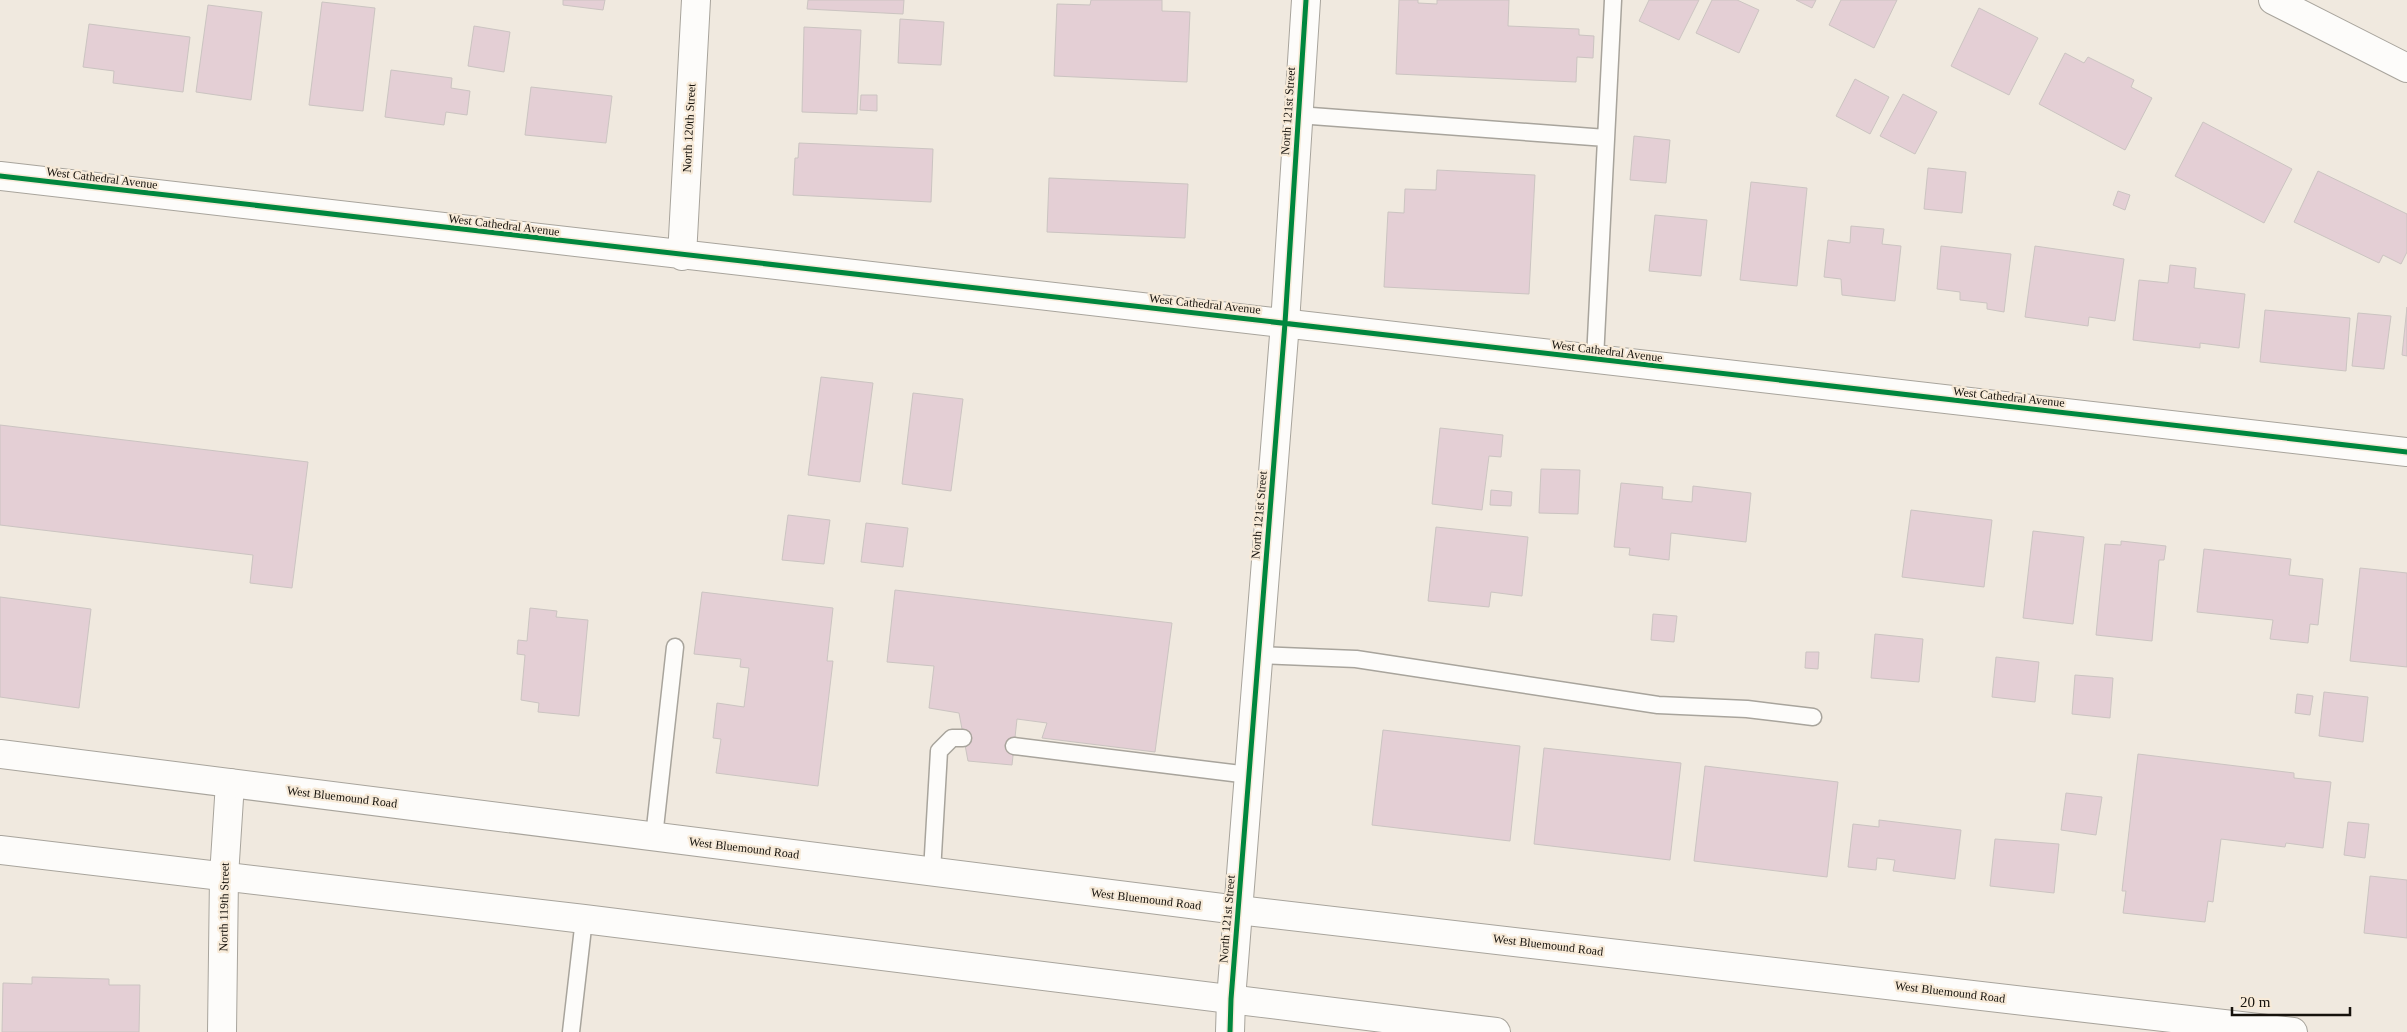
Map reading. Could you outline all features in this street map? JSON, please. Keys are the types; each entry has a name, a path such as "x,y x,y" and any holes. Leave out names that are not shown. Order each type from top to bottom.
{"street":[{"name":"North 120th Street","path":"682,256 696,0"},
{"name":"North 121st Street","path":"1230,1032 1231,999 1284,323 1306,0"},
{"path":"2273,0 2407,68"},
{"name":"West Cathedral Avenue","path":"0,176 682,256 2407,452"},
{"name":"West Bluemound Road","path":"0,754 1238,910 2292,1032"},
{"name":"North 119th Street","path":"222,1032 224,876 230,783"},
{"path":"0,850 584,919 1496,1032"}],"lane":[{"path":"1595,359 1613,0"},
{"path":"1298,115 1606,138"},
{"path":"654,837 675,648"},
{"path":"1258,655 1356,659 1658,705 1747,709 1813,717"},
{"path":"932,872 939,751 952,738 964,738"},
{"path":"1014,746 1249,775"},
{"path":"571,1032 584,919"}],"building":[{"path":"563,0 605,0 603,10 563,5"},
{"path":"808,0 904,0 903,14 807,9"},
{"path":"1091,0 1162,0 1162,11 1190,12 1187,82 1054,76 1057,4 1090,5"},
{"path":"1399,0 1418,0 1418,3 1437,4 1437,0 1509,0 1508,26 1579,29 1579,35 1594,36 1593,58 1577,57 1576,82 1396,74"},
{"path":"1649,0 1699,0 1679,40 1639,21"},
{"path":"1712,0 1737,0 1759,10 1739,53 1696,33"},
{"path":"1796,0 1816,0 1812,8"},
{"path":"1841,0 1897,0 1874,48 1829,25"},
{"path":"322,2 375,8 363,111 309,105"},
{"path":"208,5 262,12 251,100 196,92"},
{"path":"1979,8 2038,38 2009,95 1951,66"},
{"path":"900,19 944,22 941,65 898,63"},
{"path":"89,24 190,37 183,92 113,83 114,71 83,67"},
{"path":"474,26 510,32 504,72 468,66"},
{"path":"804,27 861,30 857,114 802,112"},
{"path":"2065,53 2084,63 2088,57 2134,80 2131,87 2152,98 2125,150 2039,104"},
{"path":"391,70 452,78 451,88 470,91 467,115 446,112 444,125 385,117"},
{"path":"1855,79 1889,97 1870,134 1836,116"},
{"path":"531,87 612,96 606,143 525,135"},
{"path":"1903,94 1937,112 1915,154 1880,136"},
{"path":"861,95 877,95 877,111 860,110"},
{"path":"2203,122 2292,169 2264,223 2175,176"},
{"path":"1634,136 1670,140 1666,183 1630,180"},
{"path":"799,143 933,149 931,202 793,195 795,158 798,158"},
{"path":"1928,168 1966,172 1962,213 1924,209"},
{"path":"1437,170 1535,175 1529,294 1384,287 1388,212 1404,213 1405,189 1436,190"},
{"path":"2318,171 2407,214 2407,252 2401,264 2383,255 2379,263 2294,222"},
{"path":"1049,178 1188,184 1185,238 1047,232"},
{"path":"1751,182 1807,188 1797,286 1740,280"},
{"path":"2118,191 2130,195 2125,210 2113,205"},
{"path":"1655,215 1707,220 1701,276 1649,271"},
{"path":"1851,226 1884,229 1882,244 1901,246 1895,301 1842,295 1841,279 1824,277 1828,240 1850,243"},
{"path":"1941,246 2011,254 2004,312 1987,309 1987,303 1960,300 1960,292 1937,289"},
{"path":"2035,246 2124,259 2115,321 2089,317 2088,326 2025,317"},
{"path":"2170,265 2196,268 2194,288 2245,294 2239,348 2200,343 2200,348 2133,340 2139,280 2168,283"},
{"path":"2407,307 2407,356 2402,355"},
{"path":"2265,310 2350,318 2346,371 2260,362"},
{"path":"2358,313 2391,316 2384,369 2352,366"},
{"path":"821,377 873,383 860,482 808,475"},
{"path":"913,393 963,399 951,491 902,484"},
{"path":"0,425 308,462 292,588 250,583 253,555 0,525"},
{"path":"1440,428 1503,435 1501,457 1489,456 1482,510 1432,504"},
{"path":"1541,469 1580,470 1578,514 1539,513"},
{"path":"1621,483 1663,487 1662,499 1692,502 1693,486 1751,493 1746,542 1671,533 1669,560 1629,555 1630,548 1614,547"},
{"path":"1491,490 1512,492 1511,506 1490,505"},
{"path":"1911,510 1992,520 1984,587 1902,577"},
{"path":"788,515 830,520 824,564 782,560"},
{"path":"866,523 908,528 903,567 861,562"},
{"path":"1436,527 1528,537 1522,596 1491,592 1489,607 1428,601"},
{"path":"2033,531 2084,537 2073,624 2023,618"},
{"path":"2121,541 2166,546 2164,560 2159,560 2152,641 2096,635 2105,544 2121,545"},
{"path":"2204,549 2291,559 2289,575 2323,579 2318,625 2310,624 2308,643 2270,639 2273,620 2197,612"},
{"path":"2360,568 2407,573 2407,667 2350,661"},
{"path":"895,590 1172,623 1155,752 1042,738 1047,723 1017,719 1012,765 968,761 959,713 929,708 934,666 887,662"},
{"path":"702,592 833,608 827,661 833,661 818,786 716,773 721,739 713,738 717,703 744,707 749,668 740,667 741,659 694,654"},
{"path":"0,597 91,609 79,708 0,697"},
{"path":"530,608 557,611 556,617 588,620 579,716 538,712 539,703 521,700 525,655 517,654 518,640 527,641"},
{"path":"1653,614 1677,616 1674,642 1651,640"},
{"path":"1875,634 1923,639 1919,682 1871,678"},
{"path":"1806,652 1819,652 1818,669 1805,668"},
{"path":"1996,657 2039,662 2035,702 1992,697"},
{"path":"2075,675 2113,678 2110,718 2072,714"},
{"path":"2324,692 2368,697 2363,742 2319,736"},
{"path":"2297,694 2313,696 2310,715 2295,713"},
{"path":"1383,730 1520,746 1510,841 1372,825"},
{"path":"1544,748 1681,763 1670,860 1534,844"},
{"path":"2138,754 2294,773 2294,778 2331,782 2323,848 2286,843 2285,847 2221,839 2213,902 2208,901 2205,922 2123,913 2126,891 2122,891"},
{"path":"1705,766 1838,782 1827,877 1694,861"},
{"path":"2066,793 2102,797 2096,835 2061,830"},
{"path":"1879,820 1961,830 1955,879 1893,871 1895,860 1877,858 1876,870 1848,867 1853,824 1879,827"},
{"path":"2348,822 2369,824 2365,858 2344,855"},
{"path":"1995,839 2059,844 2054,893 1990,886"},
{"path":"2370,876 2407,880 2407,938 2364,933"},
{"path":"32,977 109,979 109,985 140,985 139,1032 2,1032 3,983 32,984"}],"cycle path":[{"path":"1230,1032 1231,999 1285,323 1306,0"},
{"path":"0,176 2407,452"}]}
